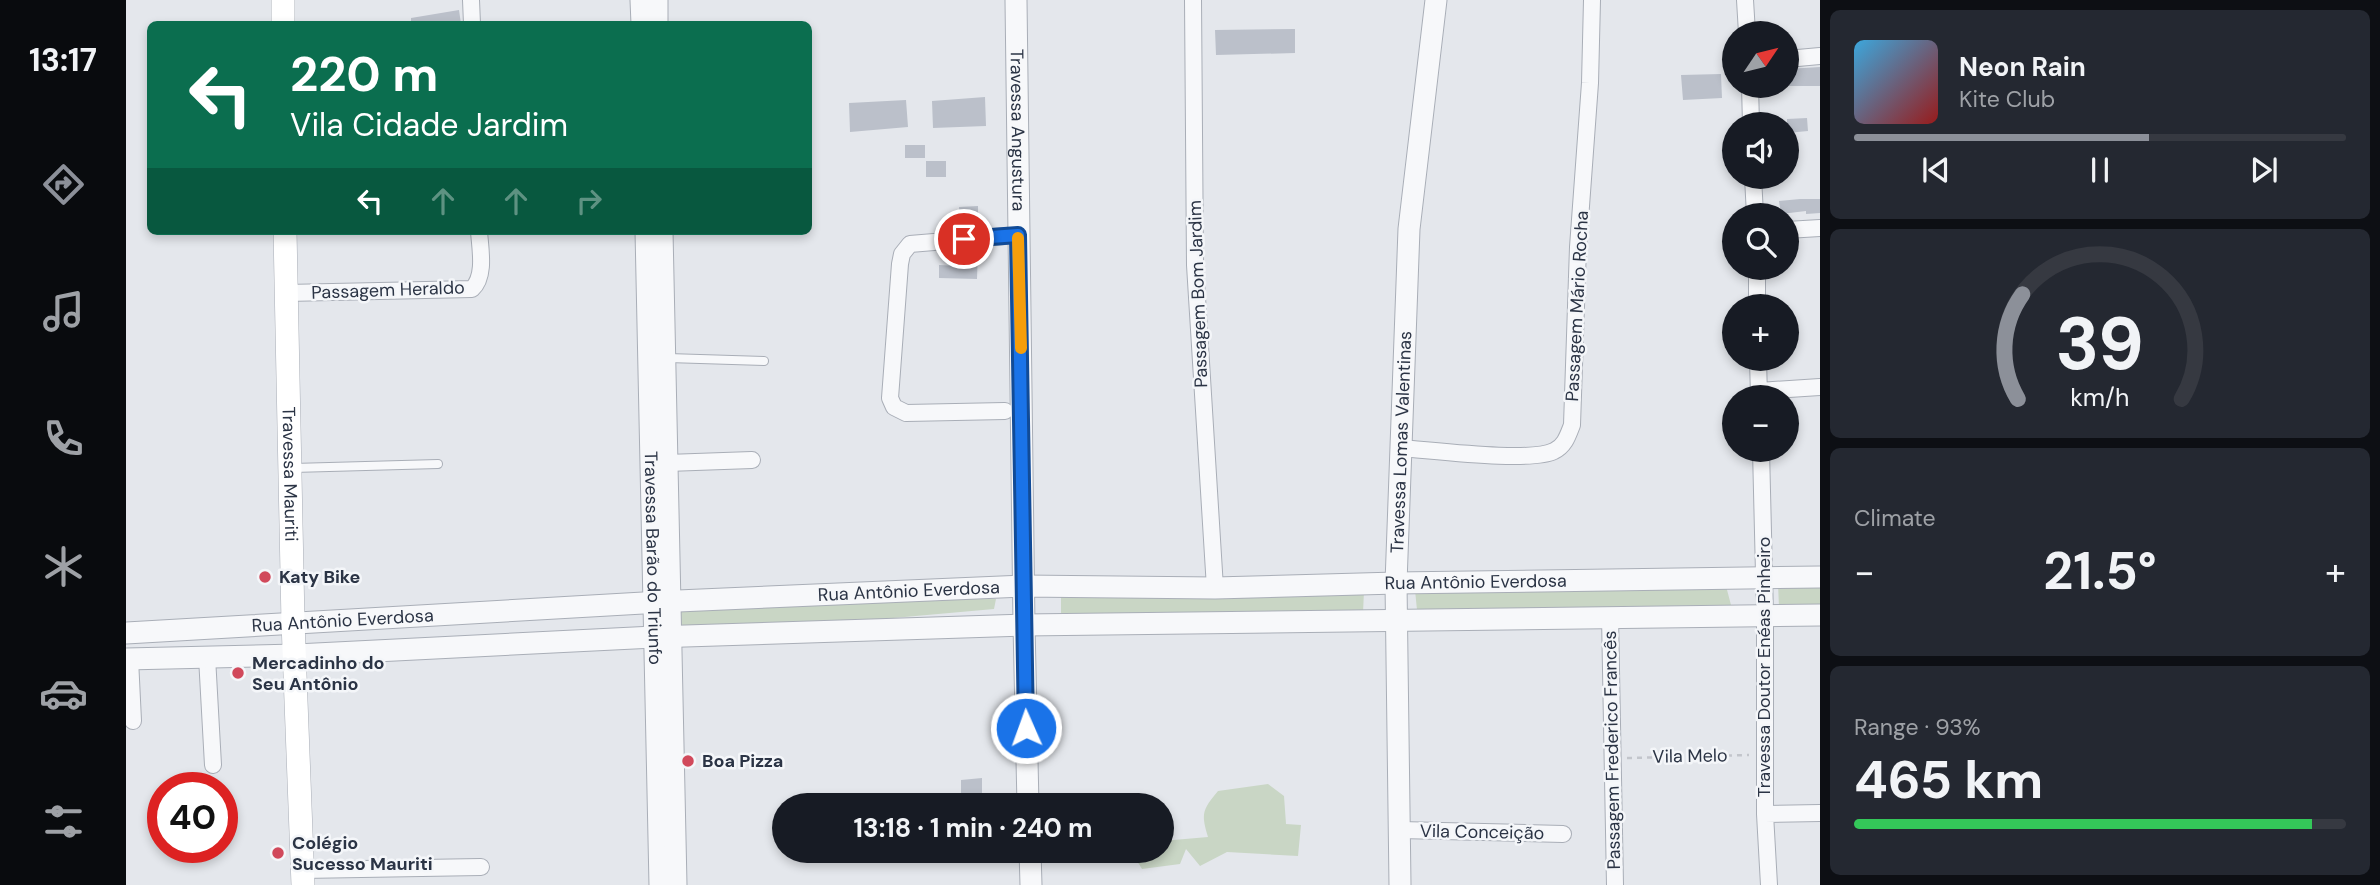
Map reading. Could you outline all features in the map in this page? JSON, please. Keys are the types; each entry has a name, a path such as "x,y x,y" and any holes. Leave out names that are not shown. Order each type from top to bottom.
{"main road":[{"path":"283,0 284,21"},
{"name":"Travessa Mauriti","path":"285,235 293,622 303,877"}],"street":[{"path":"471,0 472,21"},
{"path":"641,0 642,21"},
{"path":"657,0 657,21"},
{"name":"Travessa Angustura","path":"1016,0 1018,235 1014,410 1023,586 1028,793"},
{"name":"Passagem Bom Jardim","path":"1192,0 1195,265 1215,588"},
{"name":"Travessa Lomas Valentinas","path":"1400,885 1396,583 1400,448 1409,229 1436,0"},
{"name":"Passagem Mário Rocha","path":"1400,448 1522,456 1554,451 1565,442 1572,425 1578,247 1590,83 1592,0"},
{"path":"1745,0 1746,21"},
{"path":"1799,58 1820,56"},
{"path":"1799,229 1820,228"},
{"name":"Passagem Heraldo","path":"286,293 472,289 480,272 479,235"},
{"name":"Travessa Barão do Triunfo","path":"647,235 655,274 664,358 667,463 662,602"},
{"name":"Travessa Barão do Triunfo","path":"661,235 655,274 668,879"},
{"path":"1014,410 906,413 894,407 890,398 902,254 910,244 1018,235"},
{"path":"1799,389 1820,387"},
{"path":"667,463 752,460"},
{"name":"Travessa Doutor Enéas Pinheiro","path":"1761,462 1765,615 1765,814 1769,885"},
{"name":"Rua Antônio Everdosa","path":"126,633 662,602 1023,586 1215,588 1820,577"},
{"name":"Rua Antônio Everdosa","path":"128,659 245,657 662,637 1024,625 1820,615"},
{"name":"Passagem Frederico Francês","path":"1610,616 1615,885"},
{"path":"244,626 252,632 255,641 252,650 245,657"},
{"path":"207,657 213,748 210,754 213,765"},
{"path":"128,659 133,720"},
{"path":"1765,814 1820,813"},
{"name":"Vila Conceição","path":"1400,830 1563,834"},
{"path":"1030,863 1031,885"},
{"path":"303,877 481,867"}],"lane":[{"path":"664,358 764,361"},
{"path":"290,468 438,464"}],"path":[{"name":"Vila Melo","path":"1613,758 1766,755"}],"green space":[{"path":"1820,583 1820,607 1779,607 1778,584"},
{"path":"1726,586 1731,605 1417,610 1415,590"},
{"path":"1364,591 1363,613 1061,613 1061,596"},
{"path":"996,599 994,609 682,637 678,601"},
{"path":"1268,784 1284,796 1286,824 1301,825 1298,856 1227,852 1200,866 1186,849 1180,864 1142,869 1138,863 1174,863 1174,840 1208,837 1204,812 1218,791"}],"building":[{"path":"459,10 461,21 411,21 411,18"},
{"path":"1295,29 1295,53 1216,55 1215,30"},
{"path":"1820,67 1820,86 1799,86 1799,68"},
{"path":"1721,74 1722,98 1683,100 1681,75"},
{"path":"985,97 986,126 933,128 932,101"},
{"path":"906,100 908,127 850,132 849,103"},
{"path":"1799,118 1807,118 1808,131 1799,132"},
{"path":"905,145 925,145 925,158 905,158"},
{"path":"926,161 946,161 946,177 926,177"},
{"path":"1820,199 1820,213 1806,214 1806,211 1799,212 1799,203 1779,201"},
{"path":"978,206 978,217 960,218 959,207"},
{"path":"978,249 977,279 939,278 939,265 958,266 957,251"},
{"path":"982,778 982,793 961,793 961,780"}],"slow traffic":[{"path":"1018,238 1021,348"}],"place":[{"name":"Katy Bike","path":"265,577"},
{"name":"Mercadinho do Seu Antônio","path":"238,673"},
{"name":"Boa Pizza","path":"688,761"},
{"name":"Colégio Sucesso Mauriti","path":"278,853"}],"route":[{"path":"964,239 1018,235 1026,728"}]}
